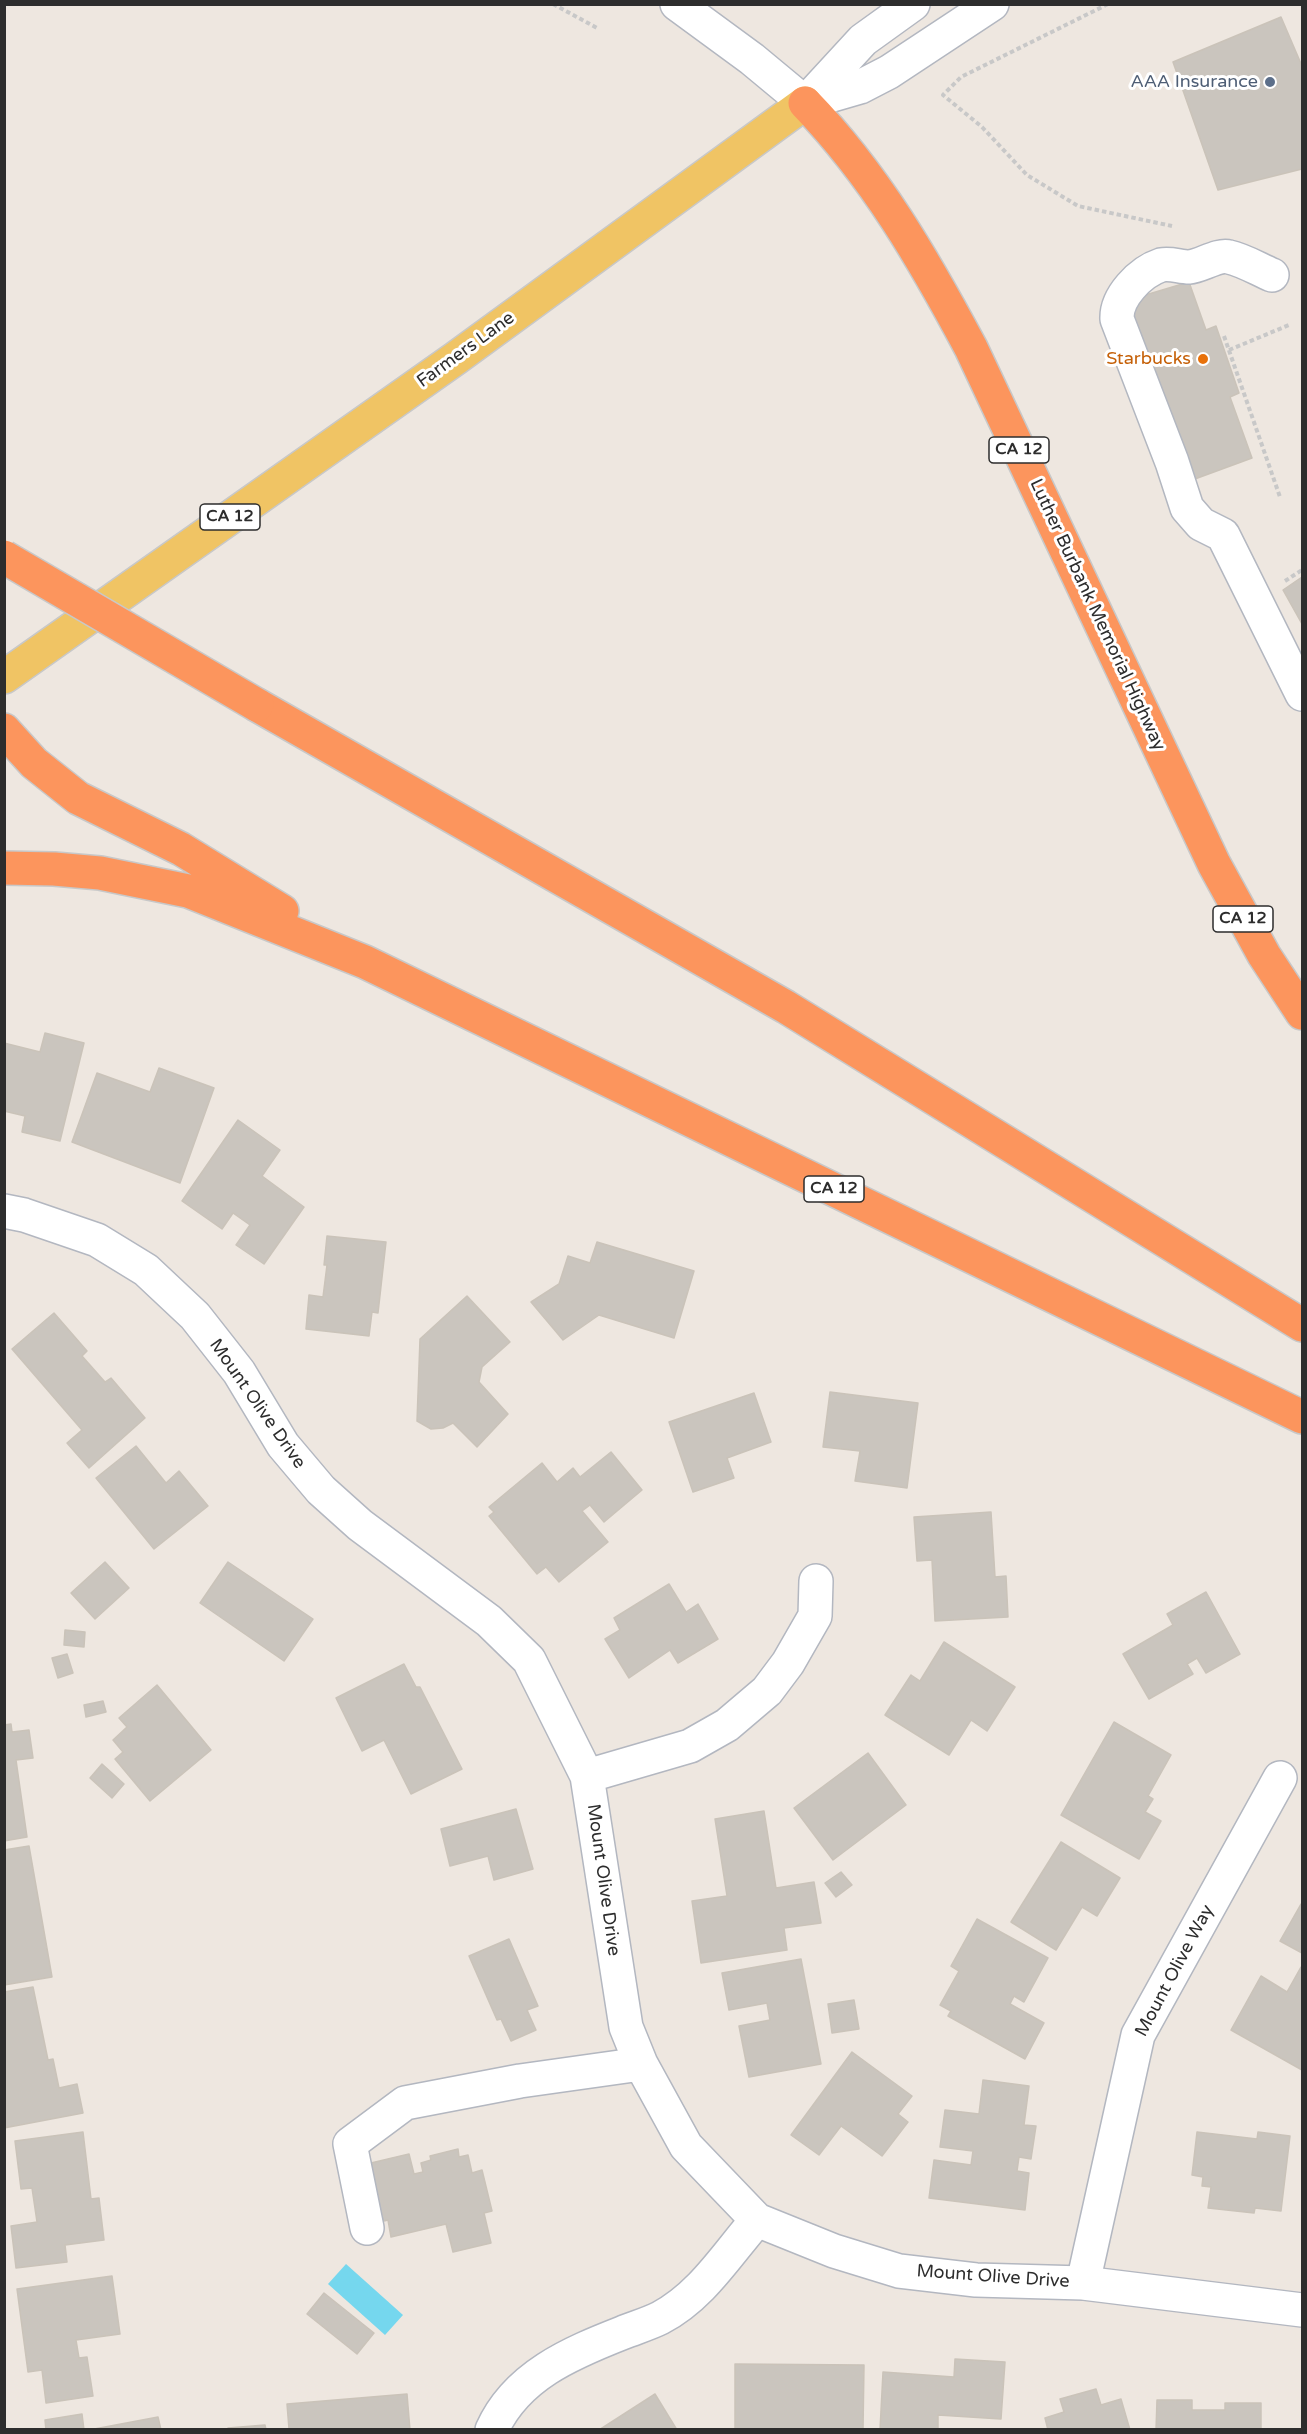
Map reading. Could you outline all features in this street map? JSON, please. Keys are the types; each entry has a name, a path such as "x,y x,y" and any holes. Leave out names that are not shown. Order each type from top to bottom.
{"highway":[{"name":"Luther Burbank Memorial Highway","path":"805,103 848,149 872,181 945,299 979,366 1214,864 1264,955 1302,1013"},
{"path":"4,557 257,705 786,1007 1302,1325"},
{"path":"4,730 33,763 78,798 181,849 365,962"},
{"name":"CA 12","path":"4,868 100,873 188,891 365,962 1302,1417"}],"main road":[{"name":"Farmers Lane","path":"4,677 456,358 805,103"}],"street":[{"name":"Farmers Lane","path":"805,103 863,40 913,4"},
{"path":"681,6 752,59 805,103 860,87 889,72 992,4"},
{"path":"1272,275 1227,256 1188,267 1174,264 1161,266 1142,276 1120,301 1117,319 1187,508 1201,524 1223,535 1302,694"},
{"name":"Mount Olive Drive","path":"4,1211 24,1215 97,1240 146,1270 195,1316 239,1372 283,1445 321,1490 360,1525 489,1621 529,1660 555,1707 587,1776 626,2027 640,2064 686,2146 757,2220 834,2251 899,2271 976,2280 1083,2283 1302,2310"},
{"path":"587,1776 690,1746 727,1725 767,1691 789,1663 815,1616 816,1581"},
{"name":"Mount Olive Way","path":"1083,2283 1138,2035 1280,1778"},
{"path":"368,2228 350,2144 405,2103 520,2081 640,2064"},
{"path":"492,2430 498,2417 527,2382 566,2356 662,2318 707,2282 757,2220"}],"path":[{"path":"554,4 599,28"},
{"path":"1108,4 1016,47 961,77 943,95 982,127 1027,175 1078,206 1176,227"},
{"path":"1229,350 1289,325"},
{"path":"1224,336 1280,498"}],"water":[{"path":"346,2264 403,2315 385,2335 328,2284"}],"building":[{"path":"1281,17 1302,66 1302,169 1218,190 1173,62"},
{"path":"1189,282 1206,330 1216,326 1239,393 1230,397 1252,458 1184,483 1122,302"},
{"path":"1302,577 1302,624 1283,590"},
{"path":"45,1033 84,1043 60,1141 22,1132 25,1116 4,1111 4,1043 40,1052"},
{"path":"159,1068 214,1088 180,1183 72,1142 97,1073 150,1092"},
{"path":"238,1120 280,1150 262,1176 304,1207 264,1264 236,1245 250,1225 233,1213 222,1229 182,1201"},
{"path":"327,1236 386,1242 378,1313 372,1312 369,1336 306,1329 309,1295 323,1297 327,1265 324,1265"},
{"path":"597,1242 694,1271 674,1338 599,1315 563,1340 531,1302 559,1284 568,1256 590,1263"},
{"path":"467,1296 510,1342 482,1367 479,1382 508,1414 477,1447 453,1423 443,1428 431,1429 417,1421 420,1339"},
{"path":"54,1313 87,1351 82,1356 105,1382 111,1378 145,1418 89,1468 67,1443 82,1430 12,1349"},
{"path":"830,1392 918,1403 907,1488 855,1481 860,1451 823,1447"},
{"path":"754,1393 771,1442 727,1458 734,1478 693,1492 669,1422"},
{"path":"136,1446 166,1483 179,1471 208,1506 154,1549 96,1478"},
{"path":"611,1452 642,1490 604,1522 590,1505 582,1511 608,1542 559,1582 546,1567 537,1574 489,1516 494,1512 489,1507 542,1463 557,1482 573,1468 580,1477"},
{"path":"991,1512 995,1577 1006,1576 1008,1617 935,1621 932,1560 917,1561 914,1517"},
{"path":"105,1562 129,1588 95,1619 71,1593"},
{"path":"228,1562 313,1619 284,1661 200,1603"},
{"path":"669,1584 686,1612 698,1604 718,1639 678,1663 670,1650 629,1678 605,1639 620,1630 614,1618"},
{"path":"1206,1592 1240,1654 1206,1673 1197,1658 1187,1664 1193,1674 1149,1699 1123,1654 1173,1625 1167,1614"},
{"path":"65,1630 85,1632 84,1647 64,1645"},
{"path":"944,1642 1015,1687 987,1731 971,1720 949,1755 885,1715 911,1675 920,1681"},
{"path":"67,1654 73,1673 58,1678 52,1658"},
{"path":"404,1664 416,1687 420,1687 462,1769 411,1794 384,1740 362,1751 336,1698"},
{"path":"157,1685 211,1750 150,1801 115,1759 123,1752 113,1740 127,1727 119,1718"},
{"path":"103,1701 106,1712 86,1717 84,1705"},
{"path":"1114,1722 1171,1755 1148,1796 1153,1799 1145,1812 1161,1821 1139,1859 1061,1815"},
{"path":"11,1724 12,1732 29,1730 33,1758 16,1760 27,1837 4,1841 4,1725"},
{"path":"868,1753 906,1805 833,1860 794,1808"},
{"path":"102,1764 124,1784 112,1798 90,1778"},
{"path":"516,1809 533,1869 494,1880 488,1856 450,1866 441,1829"},
{"path":"764,1811 776,1888 814,1882 821,1923 784,1928 787,1950 701,1963 692,1901 727,1896 715,1819"},
{"path":"1061,1842 1120,1878 1097,1916 1082,1907 1056,1950 1011,1922"},
{"path":"29,1846 52,1977 4,1985 4,1850"},
{"path":"841,1872 852,1885 836,1897 825,1883"},
{"path":"1302,1905 1302,1953 1280,1941"},
{"path":"977,1919 1048,1958 1024,2002 1014,1996 1010,2004 1044,2023 1025,2059 948,2016 951,2011 940,2005 959,1971 951,1966"},
{"path":"509,1939 538,2006 527,2010 536,2030 511,2041 501,2019 497,2020 469,1956"},
{"path":"801,1959 821,2064 749,2077 739,2026 770,2020 767,2003 729,2010 722,1973"},
{"path":"1301,1967 1302,2070 1231,2030 1261,1976 1287,1992"},
{"path":"33,1987 48,2060 53,2059 59,2088 77,2084 83,2113 4,2128 4,1992"},
{"path":"854,2000 859,2029 832,2033 828,2004"},
{"path":"852,2052 912,2096 898,2114 908,2122 882,2156 841,2126 819,2155 791,2135"},
{"path":"983,2080 1029,2086 1024,2125 1036,2126 1031,2159 1019,2157 1017,2171 1029,2173 1025,2210 929,2198 934,2160 971,2165 973,2151 940,2147 945,2110 979,2114"},
{"path":"83,2132 91,2199 99,2198 104,2240 65,2245 67,2262 16,2268 11,2226 37,2222 32,2188 21,2189 15,2141"},
{"path":"1197,2132 1257,2139 1258,2132 1290,2136 1281,2211 1255,2208 1254,2213 1208,2208 1211,2187 1202,2186 1203,2177 1192,2175"},
{"path":"458,2149 459,2157 468,2155 472,2173 482,2170 492,2211 484,2213 491,2243 453,2252 446,2224 391,2237 388,2220 376,2223 371,2163 409,2154 414,2174 423,2172 421,2163 431,2160 430,2156"},
{"path":"112,2276 120,2334 76,2340 79,2358 87,2357 93,2396 46,2403 42,2370 28,2372 17,2289"},
{"path":"324,2293 374,2333 357,2354 307,2314"},
{"path":"955,2359 1005,2362 1001,2419 938,2415 938,2430 880,2430 883,2372 954,2377"},
{"path":"735,2364 864,2365 863,2430 735,2430"},
{"path":"1096,2389 1101,2405 1121,2399 1130,2430 1048,2430 1045,2418 1064,2412 1060,2399"},
{"path":"407,2394 410,2430 285,2430 289,2429 287,2404"},
{"path":"655,2394 677,2430 599,2430"},
{"path":"1157,2400 1192,2400 1192,2410 1225,2410 1225,2403 1261,2403 1261,2430 1156,2430"},
{"path":"82,2414 84,2430 46,2430 45,2420"},
{"path":"158,2417 161,2430 89,2430"},
{"path":"265,2425 266,2430 228,2430 228,2428"}],"place":[{"name":"AAA Insurance","path":"1270,82"},
{"name":"Starbucks","path":"1203,359"}]}
